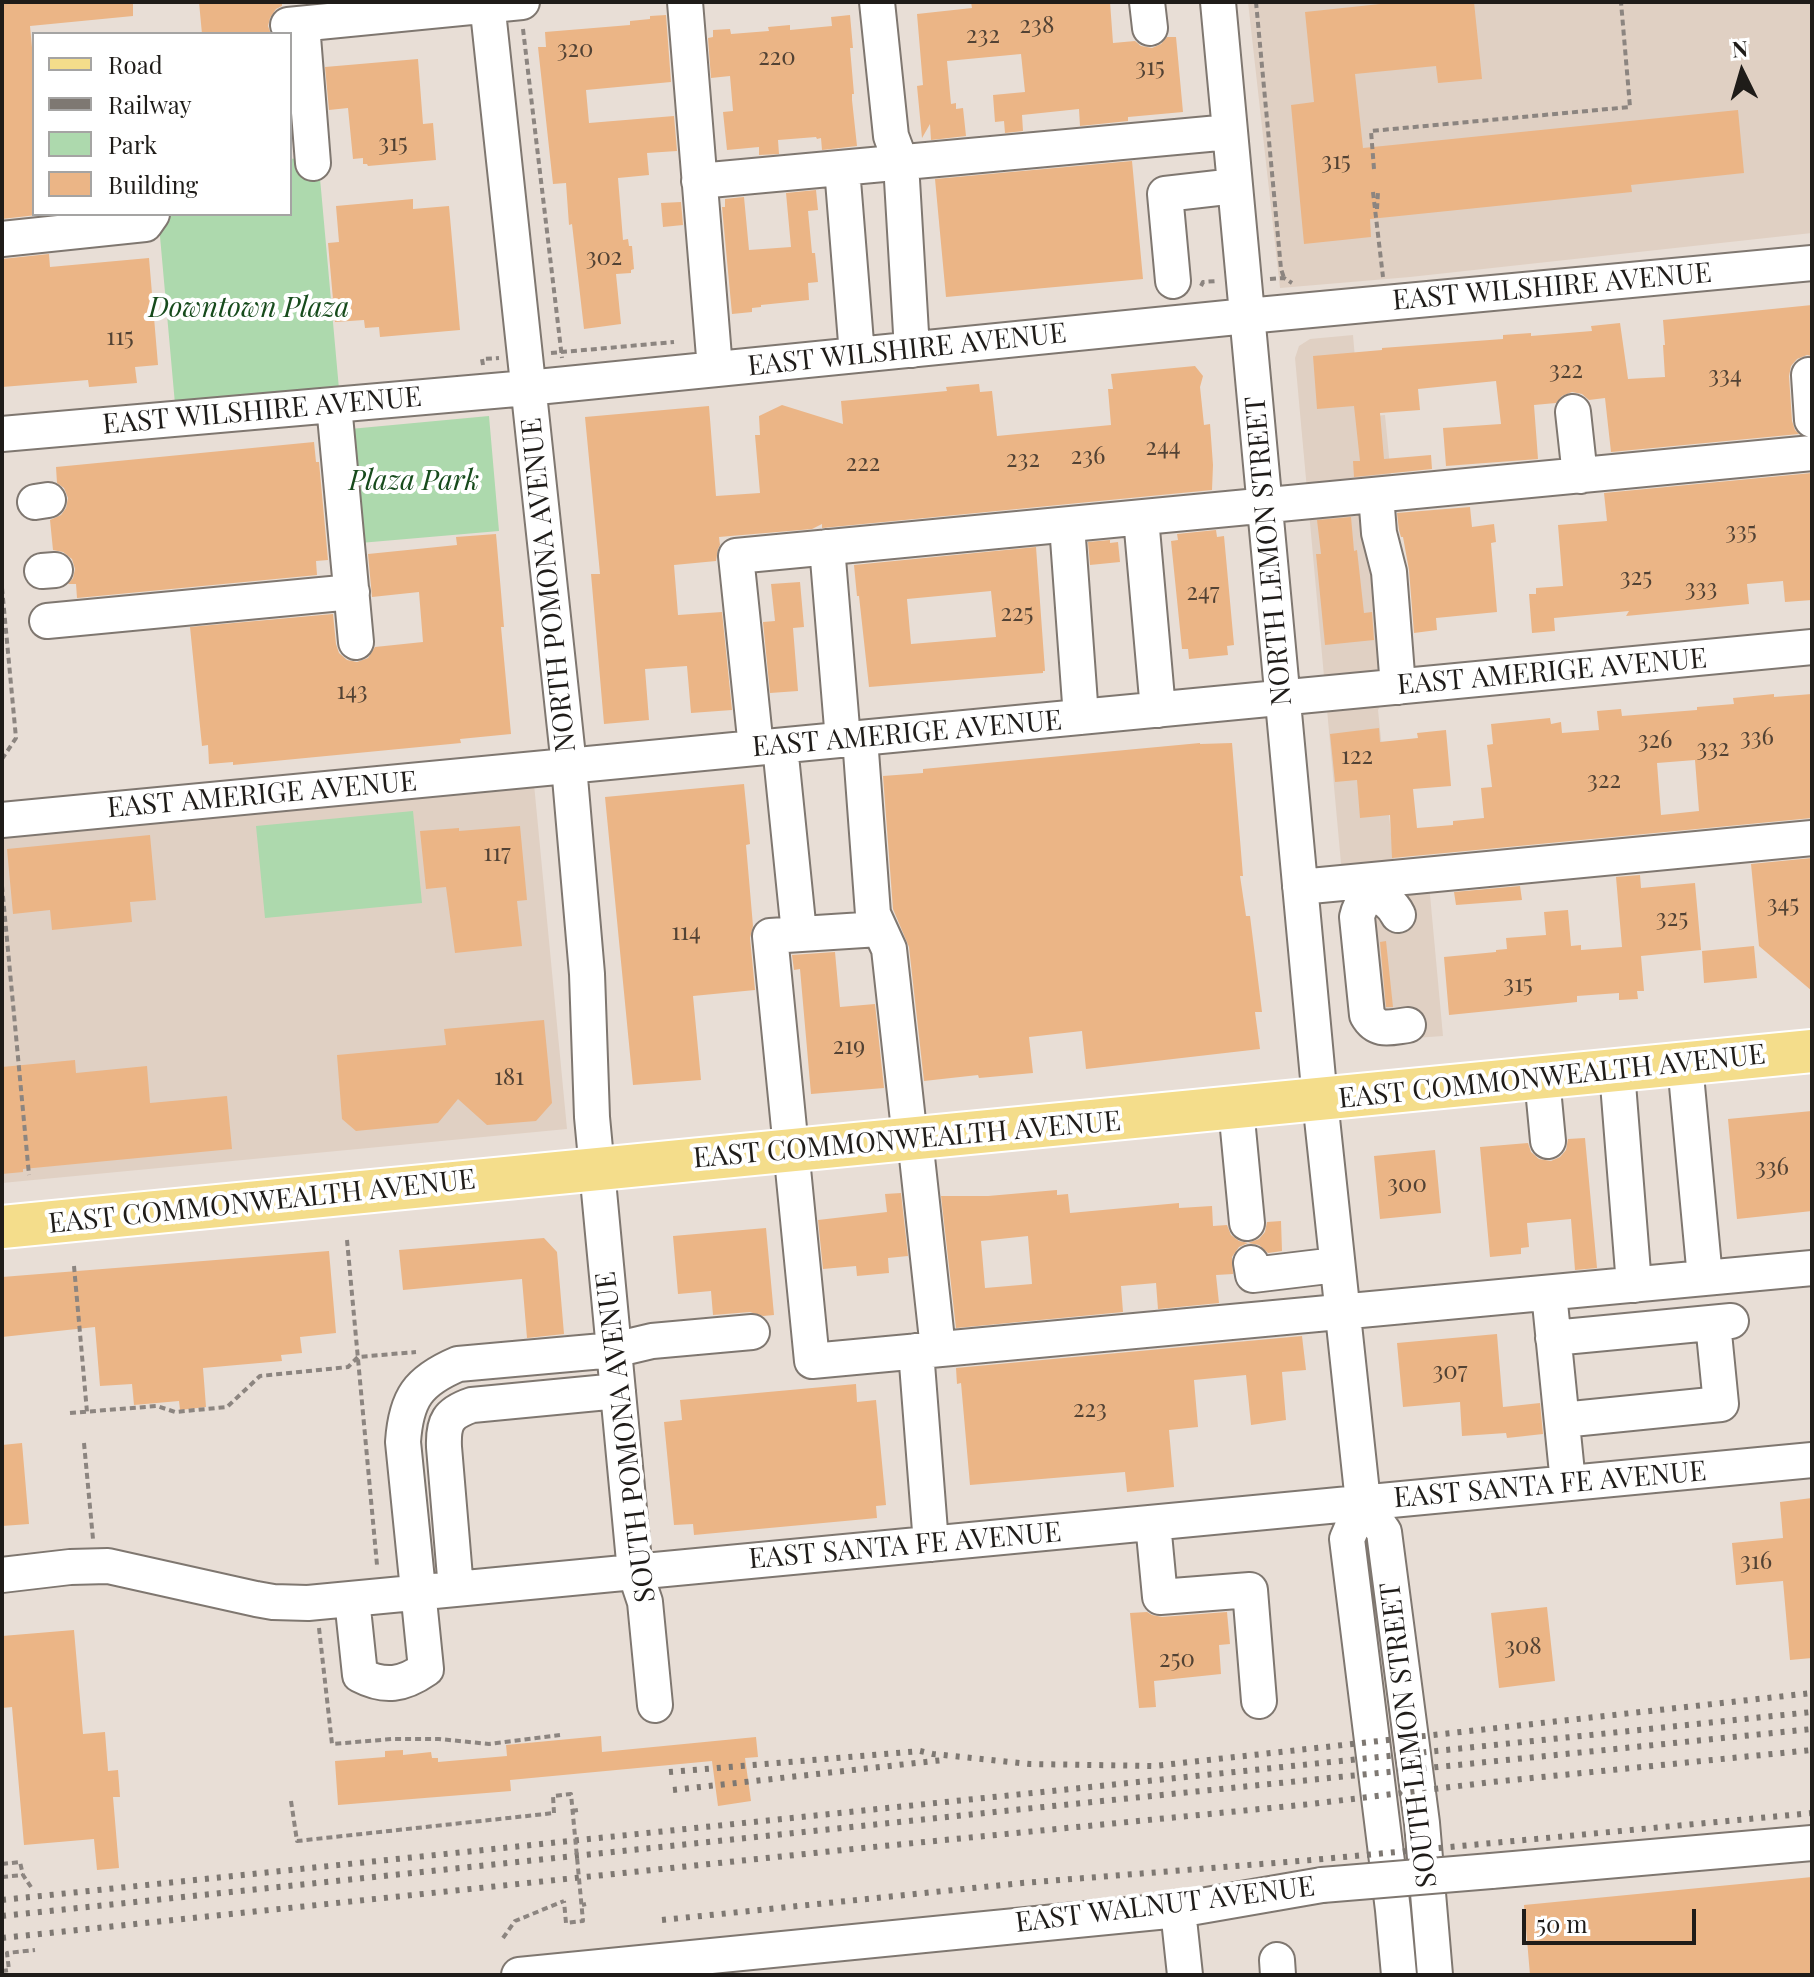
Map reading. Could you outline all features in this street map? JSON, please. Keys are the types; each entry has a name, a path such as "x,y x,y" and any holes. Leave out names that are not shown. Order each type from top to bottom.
{"main road":[{"name":"EAST COMMONWEALTH AVENUE","path":"2,1227 1812,1051"}],"street":[{"path":"313,163 295,24 522,2"},
{"path":"685,2 714,354"},
{"path":"877,2 891,136 901,163 912,350"},
{"name":"NORTH LEMON STREET","path":"1218,2 1320,1100"},
{"name":"NORTH POMONA AVENUE","path":"487,4 569,766 587,974 597,1169"},
{"path":"699,181 1230,132"},
{"path":"842,168 857,355"},
{"path":"1184,287 1165,194 1235,186"},
{"path":"2,239 145,224 151,216"},
{"name":"EAST WILSHIRE AVENUE","path":"2,434 527,388 714,354 857,355 1812,263"},
{"path":"1809,375 1812,420"},
{"path":"334,405 340,544 352,592 356,642"},
{"path":"1573,412 1580,476"},
{"path":"1812,453 736,556 768,747 784,935 791,1151 812,1361 1812,1268"},
{"path":"1376,495 1379,533 1389,572 1398,687"},
{"path":"1141,518 1158,710"},
{"path":"1067,525 1081,717"},
{"path":"827,547 873,914 889,949 913,1139 927,1350 931,1544"},
{"path":"47,621 352,592"},
{"name":"EAST AMERIGE AVENUE","path":"2,820 1812,647"},
{"path":"1300,887 1812,838"},
{"path":"1398,915 1387,900 1379,897 1364,903 1357,917 1367,1015 1375,1026 1408,1025"},
{"path":"784,935 879,929"},
{"path":"1685,1064 1705,1278"},
{"path":"1617,1071 1634,1285"},
{"path":"1542,1078 1548,1141"},
{"name":"SOUTH LEMON STREET","path":"1320,1100 1363,1502 1384,1532 1422,1823 1435,1975"},
{"path":"1236,1108 1247,1223"},
{"name":"SOUTH POMONA AVENUE","path":"597,1169 635,1572 645,1602 655,1705"},
{"path":"1251,1263 1253,1275 1336,1265"},
{"path":"1549,1293 1568,1483"},
{"path":"1553,1338 1722,1322 1721,1404 1562,1420"},
{"path":"352,1599 360,1675 375,1683 394,1683 412,1679 426,1669 403,1442 411,1399 437,1373 458,1364 614,1350 652,1341 752,1332"},
{"path":"456,1589 444,1447 446,1425 451,1415 472,1405 618,1391"},
{"name":"EAST SANTA FE AVENUE","path":"2,1575 108,1566 273,1602 308,1603 1812,1460"},
{"name":"SOUTH LEMON STREET","path":"1363,1502 1347,1539 1399,1975"},
{"path":"1153,1523 1160,1597 1250,1590 1259,1701"},
{"name":"EAST WALNUT AVENUE","path":"519,1975 1178,1910 1322,1885 1812,1843"},
{"path":"1178,1910 1185,1975"}],"path":[{"path":"1256,2 1284,278"},
{"path":"1374,169 1371,131 1630,107 1621,2"},
{"path":"1375,192 1383,281"},
{"path":"1184,287 1203,282 1284,278 1301,288"},
{"path":"561,352 714,354"},
{"path":"2,588 16,738 2,759"},
{"path":"2,886 29,1175"},
{"path":"347,1240 377,1565 386,1575"},
{"path":"74,1266 87,1412"},
{"path":"70,1413 157,1406 175,1412 227,1407 260,1376 348,1367 358,1357 418,1352"},
{"path":"84,1443 93,1539 102,1539"},
{"path":"319,1619 332,1744 439,1739 489,1744 560,1735"},
{"path":"291,1801 297,1841 554,1813 553,1796 571,1794 584,1904 583,1921 566,1923 564,1901 515,1921 503,1938"},
{"path":"2,1864 20,1862 23,1875 31,1887"},
{"path":"2,1877 23,1875"},
{"path":"2,1971 9,1970 7,1953 35,1950"}],"shaded area":[{"path":"1248,2 1812,2 1812,233 1410,277 1280,288"},
{"path":"1353,335 1360,417 1385,415 1408,654 1378,710 1394,863 1429,884 1443,1036 1387,1040 1355,1017 1295,358 1299,346 1310,339"},
{"path":"534,784 567,1129 2,1183 2,835"}],"green space":[{"name":"Downtown Plaza","path":"318,156 339,389 175,404 158,216 292,216 292,159"},
{"name":"Plaza Park","path":"489,416 499,531 360,543 350,429"},
{"path":"413,811 422,903 265,918 256,826"}],"building":[{"path":"2,2 133,2 133,16 30,26 32,216 2,219"},
{"path":"199,2 282,2 270,18 270,32 202,32"},
{"path":"971,2 1110,2 1113,43 1135,41 1152,48 1167,37 1176,37 1183,112 1128,117 1128,121 1080,126 1079,109 1022,115 1023,131 1005,133 1004,121 995,122 993,95 1025,92 1021,54 947,61 951,104 956,103 956,109 963,108 966,136 931,140 930,124 922,138 917,86 923,85 917,14 972,8"},
{"path":"1399,2 1474,2 1482,79 1438,83 1436,66 1355,74 1363,148 1738,110 1744,173 1631,185 1632,192 1370,219 1371,237 1304,244 1291,105 1314,102 1305,12"},
{"path":"666,15 671,82 586,90 589,123 674,116 677,151 647,153 649,175 618,178 623,240 628,239 629,246 632,246 634,269 631,273 616,274 621,324 584,329 566,183 553,184 538,47 546,47 545,32 630,25 630,21"},
{"path":"850,15 852,100 857,146 822,150 821,138 816,137 778,140 779,154 759,155 759,147 727,150 723,112 733,111 730,76 711,78 708,38 713,37 713,30 730,29 731,34 769,31 768,27 790,25 790,30 832,26 831,17"},
{"path":"418,59 423,124 433,123 436,160 368,166 363,164 363,158 353,159 348,108 329,110 325,67"},
{"path":"1132,161 1143,279 946,297 935,179"},
{"path":"816,190 818,210 808,211 818,282 808,283 809,300 761,305 752,308 752,312 732,314 722,207 725,207 725,199 744,197 749,250 791,247 786,193"},
{"path":"413,199 413,209 449,206 460,330 380,337 379,327 365,328 364,320 335,322 328,243 339,242 336,206"},
{"path":"681,202 683,225 663,227 661,203"},
{"path":"49,254 50,267 149,258 158,365 135,367 137,383 89,387 88,380 2,387 2,259"},
{"path":"1812,305 1812,356 1797,359 1791,366 1789,376 1792,421 1799,434 1611,452 1605,398 1589,400 1582,394 1572,392 1556,403 1534,405 1538,459 1446,466 1443,428 1501,424 1496,381 1418,389 1420,410 1380,413 1384,459 1431,455 1432,469 1354,477 1353,461 1360,461 1354,406 1317,409 1313,356 1503,339 1503,335 1592,331 1591,326 1620,323 1628,379 1665,377 1663,320"},
{"path":"1195,366 1203,376 1200,387 1204,425 1210,424 1212,490 822,528 822,524 812,529 719,537 716,561 674,565 678,615 722,612 732,710 691,713 687,666 645,669 649,720 604,724 591,574 600,574 585,417 709,406 716,496 760,493 755,435 760,435 759,416 782,405 843,424 841,401 947,391 946,387 979,384 980,392 992,391 997,436 1111,425 1108,389 1113,389 1111,374"},
{"path":"314,442 316,462 319,462 328,560 316,561 317,575 77,598 76,584 68,584 75,569 72,559 63,552 53,550 50,520 61,515 68,498 64,488 57,483 56,467"},
{"path":"1812,473 1812,600 1785,602 1783,581 1747,584 1749,604 1626,616 1629,611 1554,618 1555,631 1532,633 1529,594 1536,594 1536,588 1563,586 1558,525 1607,521 1604,493"},
{"path":"1470,507 1472,527 1494,524 1496,542 1491,543 1497,612 1436,618 1437,630 1414,633 1409,570 1397,513"},
{"path":"1351,517 1364,613 1372,612 1374,640 1325,645 1316,554 1321,554 1317,520"},
{"path":"1216,530 1217,537 1224,536 1234,645 1227,646 1228,655 1189,659 1188,649 1182,649 1171,541 1178,540 1177,534"},
{"path":"496,534 511,734 460,739 461,743 233,765 233,762 209,764 208,745 202,746 190,627 333,614 339,653 347,660 357,662 368,658 375,647 423,642 419,592 372,597 368,554 457,545 456,537"},
{"path":"1110,540 1110,543 1118,542 1120,562 1090,565 1088,542"},
{"path":"1036,547 1045,671 869,687 854,565","holes":["991,591 996,637 911,644 907,599"]},
{"path":"800,582 804,627 793,628 798,691 770,693 763,622 775,621 771,584"},
{"path":"1812,694 1812,818 1392,858 1390,815 1360,818 1357,780 1335,782 1330,734 1379,728 1380,742 1418,738 1417,733 1446,730 1451,786 1413,789 1417,828 1453,825 1453,821 1484,818 1481,788 1492,787 1487,745 1493,744 1491,724 1550,718 1551,724 1561,722 1562,733 1599,730 1597,711 1621,709 1622,716 1697,710 1697,707 1734,704 1733,698","holes":["1695,760 1699,811 1661,815 1657,763"]},
{"path":"1200,743 1232,743 1243,876 1240,876 1246,916 1250,916 1262,1012 1255,1012 1260,1049 1086,1069 1082,1031 1029,1037 1033,1073 924,1081 909,947 893,909 883,776 923,773 923,769"},
{"path":"744,784 750,844 746,845 755,990 693,996 701,1080 633,1085 605,797"},
{"path":"520,826 527,900 517,901 522,946 455,953 446,887 426,889 420,831"},
{"path":"150,835 156,900 130,902 132,922 52,930 50,910 13,914 7,849"},
{"path":"1812,858 1812,991 1759,946 1751,864"},
{"path":"1640,875 1641,888 1695,883 1701,950 1641,956 1644,991 1637,991 1638,999 1619,1000 1619,993 1577,996 1577,1002 1449,1015 1444,957 1496,952 1507,949 1506,938 1546,935 1544,912 1568,910 1571,946 1581,945 1581,950 1622,947 1616,877"},
{"path":"1520,886 1522,900 1456,905 1454,892"},
{"path":"1386,941 1393,1007 1386,1007 1380,942"},
{"path":"1754,946 1757,978 1704,983 1702,951"},
{"path":"835,952 840,1007 875,1004 884,1088 811,1094 800,969 794,970 792,955"},
{"path":"544,1020 552,1103 536,1121 487,1125 458,1099 438,1123 356,1131 342,1119 337,1055 446,1045 444,1029"},
{"path":"75,1060 76,1073 147,1066 150,1103 227,1096 232,1149 23,1169 23,1172 2,1174 2,1067"},
{"path":"1812,1111 1812,1211 1737,1219 1728,1119"},
{"path":"1585,1138 1597,1268 1575,1270 1571,1219 1527,1223 1529,1247 1521,1248 1521,1254 1490,1257 1480,1147 1528,1143 1531,1152 1539,1159 1551,1161 1566,1150 1568,1139"},
{"path":"1435,1150 1441,1213 1380,1219 1374,1156"},
{"path":"1057,1190 1057,1195 1068,1194 1070,1213 1179,1203 1179,1208 1212,1206 1213,1226 1227,1225 1231,1235 1248,1243 1239,1247 1232,1257 1233,1274 1216,1275 1219,1303 1158,1309 1156,1283 1121,1286 1123,1312 956,1328 941,1196 988,1196","holes":["1028,1236 1032,1284 985,1288 981,1241"]},
{"path":"901,1193 908,1256 888,1258 889,1273 857,1276 856,1266 823,1269 818,1220 887,1212 885,1194"},
{"path":"1281,1221 1282,1251 1268,1253 1259,1245 1248,1243 1259,1239 1265,1232 1267,1222"},
{"path":"766,1228 774,1315 750,1312 713,1315 711,1291 678,1294 673,1236"},
{"path":"544,1238 557,1252 564,1334 527,1338 522,1279 403,1290 399,1250"},
{"path":"329,1251 336,1333 300,1337 302,1353 281,1355 282,1361 203,1368 206,1407 180,1410 179,1401 134,1405 132,1384 100,1386 95,1327 2,1337 2,1277"},
{"path":"1497,1334 1503,1407 1540,1403 1543,1434 1507,1438 1506,1433 1462,1436 1460,1402 1403,1407 1397,1343"},
{"path":"1302,1336 1306,1370 1282,1372 1286,1420 1251,1425 1246,1375 1194,1380 1198,1427 1169,1430 1174,1487 1127,1492 1125,1472 970,1485 961,1383 957,1384 956,1368"},
{"path":"856,1384 857,1402 876,1400 886,1505 876,1506 877,1518 694,1535 693,1524 674,1525 664,1422 682,1420 680,1400"},
{"path":"22,1443 29,1524 2,1526 2,1445"},
{"path":"1812,1498 1812,1658 1790,1660 1783,1581 1736,1585 1732,1543 1783,1538 1780,1502"},
{"path":"1547,1607 1555,1681 1499,1688 1491,1613"},
{"path":"1147,1612 1162,1617 1227,1612 1230,1644 1219,1645 1221,1674 1154,1681 1156,1707 1139,1708 1130,1613"},
{"path":"74,1630 83,1734 105,1732 108,1771 118,1770 120,1797 113,1797 119,1868 97,1870 94,1839 24,1845 12,1707 2,1708 2,1636"},
{"path":"601,1736 602,1752 756,1737 758,1757 745,1758 751,1801 718,1806 712,1761 510,1780 511,1791 338,1805 335,1761 385,1757 385,1751 403,1750 403,1755 431,1752 432,1758 438,1758 438,1762 507,1756 506,1745"},
{"path":"1812,1877 1812,1975 1530,1975 1524,1905"}],"railway":[{"path":"669,1772 920,1751 1030,1764 1154,1766 1812,1693"},
{"path":"2,1900 1812,1712"},
{"path":"2,1916 1812,1729"},
{"path":"2,1938 1812,1750"},
{"path":"673,1790 943,1760"},
{"path":"662,1920 1022,1883 1312,1860 1812,1813"}]}
